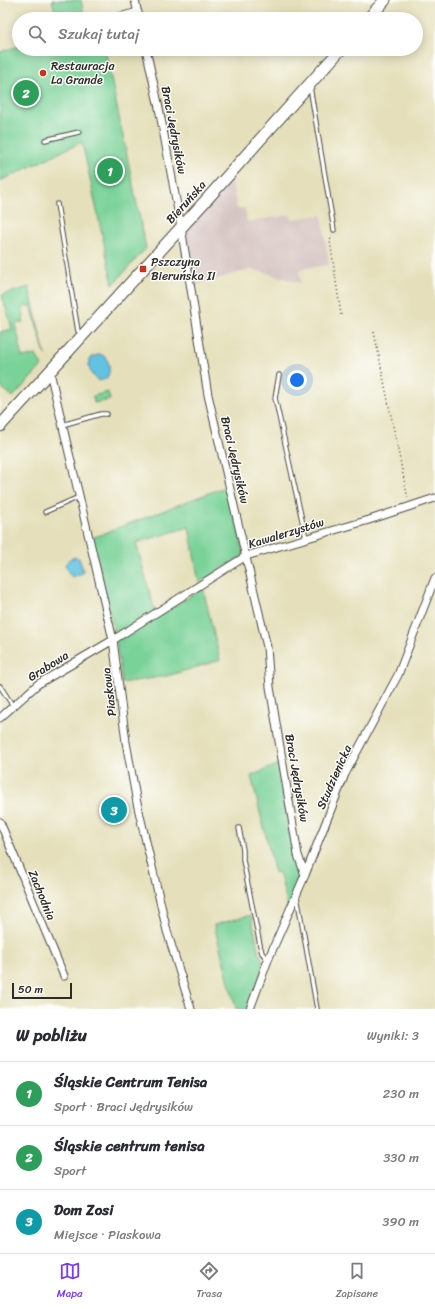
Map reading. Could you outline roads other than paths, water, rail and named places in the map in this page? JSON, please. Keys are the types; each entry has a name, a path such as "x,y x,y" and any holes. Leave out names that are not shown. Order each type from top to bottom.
{"main road":[{"path":"374,12 385,0"},
{"name":"Bieruńska","path":"0,426 335,56"}],"street":[{"path":"135,0 138,12"},
{"name":"Braci Jędrysików","path":"148,56 159,108 181,227 208,395 267,647 270,687 298,855 305,875"},
{"name":"Piaskowa","path":"50,372 113,640 126,742 136,804 167,931 191,1009"},
{"name":"Kawalerzystów","path":"113,640 246,556 369,520 435,498"},
{"name":"Studzienicka","path":"250,1009 268,960 305,875 345,774 398,675 435,578"},
{"name":"Grabowa","path":"0,718 38,684 113,640"},
{"name":"Zachodnia","path":"0,822 64,976"}],"lane":[{"path":"310,84 334,230"},
{"path":"45,140 79,132"},
{"path":"57,204 78,331"},
{"path":"279,375 275,398 306,538"},
{"path":"62,425 101,414 107,414"},
{"path":"45,512 79,497"},
{"path":"0,686 13,706"},
{"path":"239,828 243,850 243,860 260,945 262,953 268,960"},
{"path":"297,894 317,1009"}],"water":[{"path":"100,354 108,361 109,373 106,379 99,381 92,375 88,365 92,357"},
{"path":"75,557 79,558 83,570 82,573 72,577 69,574 65,564 70,559"}],"place":[{"name":"Restauracja La Grande","path":"43,73"},
{"name":"Śląskie centrum tenisa","path":"26,93"},
{"name":"Śląskie Centrum Tenisa","path":"110,171"},
{"name":"Pszczyna Bieruńska II","path":"143,269"},
{"name":"Dom Zosi","path":"114,810"}]}
